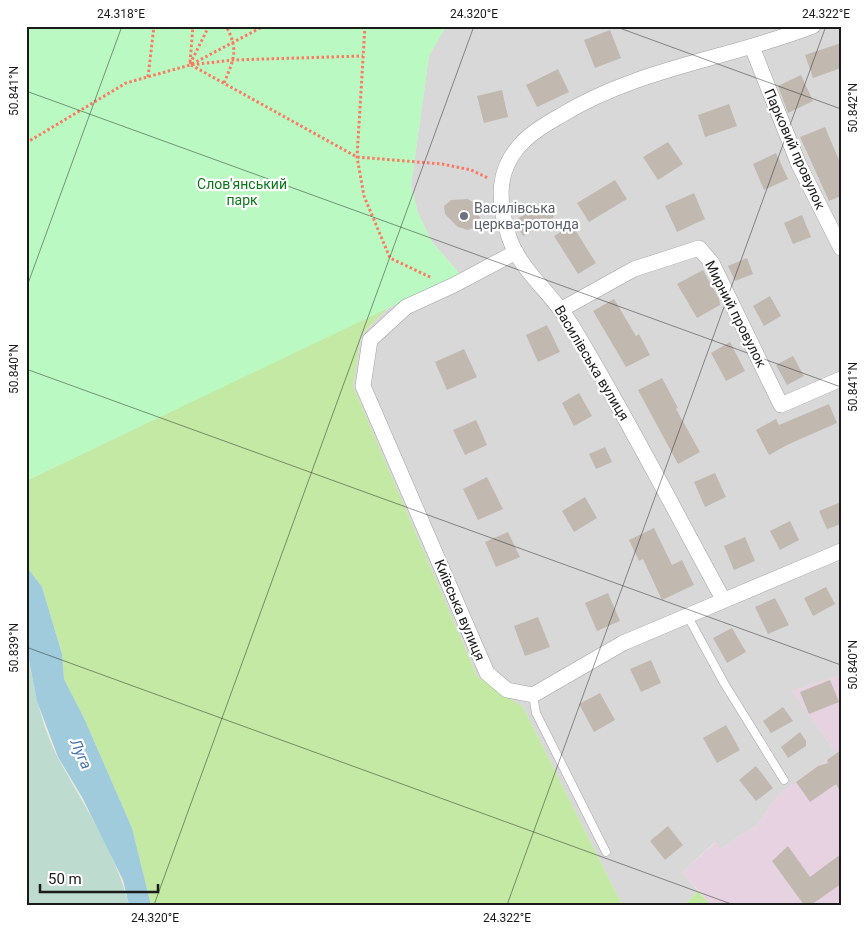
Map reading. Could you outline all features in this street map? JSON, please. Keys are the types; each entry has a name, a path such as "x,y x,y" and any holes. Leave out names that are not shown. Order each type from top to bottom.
{"street":[{"name":"Василівська вулиця","path":"723,599 614,396 562,309 516,252 505,222 500,189 506,163 526,138 598,94 625,83 752,47 813,26"},
{"name":"Парковий провулок","path":"752,47 799,165 841,248"},
{"name":"Мирний провулок","path":"562,309 634,269 699,248 712,262 781,405 841,379"},
{"name":"Київська вулиця","path":"516,252 450,287 406,307 370,340 363,386 487,673 507,690 534,695"},
{"path":"534,695 623,643 687,614 841,551"}],"lane":[{"path":"687,614 724,683 784,780"},
{"path":"534,695 536,713 606,852"}],"path":[{"path":"148,77 154,26"},
{"path":"190,65 193,26"},
{"path":"190,65 209,26"},
{"path":"224,83 234,60 234,42 226,26"},
{"path":"190,65 264,26"},
{"path":"365,26 358,157 364,196 390,258 450,287"},
{"path":"26,143 126,83 190,65 234,60 363,56"},
{"path":"190,65 358,157 442,164 471,170 488,178"}],"shaded area":[{"path":"446,26 841,26 841,675 792,691 836,753 780,793 757,825 720,849 715,842 682,872 698,891 684,905 622,905 523,707 477,676 353,386 361,335 391,305 460,274 432,242 418,213 411,186 429,55"},
{"path":"841,675 841,905 711,905 682,872 716,842 720,849 757,825 780,793 836,753 792,691"}],"green space":[{"name":"Слов'янський парк","path":"26,26 446,26 429,56 411,186 418,213 432,242 460,274 26,481"},
{"path":"391,305 361,335 353,386 477,676 523,707 622,905 151,905 132,828 84,718 64,679 62,654 42,587 26,566 26,481"},
{"path":"26,645 31,674 46,731 58,758 107,847 116,866 129,905 26,905"},
{"path":"698,891 711,905 684,905"}],"water":[{"name":"Луга","path":"26,566 42,587 62,654 64,679 84,718 132,828 151,905 129,905 123,880 82,797 58,757 37,701 26,645"}],"building":[{"path":"610,30 621,58 595,68 584,40"},
{"path":"841,43 841,68 813,78 805,55"},
{"path":"558,69 569,92 537,107 526,85"},
{"path":"801,75 813,101 788,113 778,86"},
{"path":"502,90 508,117 484,123 477,96"},
{"path":"729,104 737,126 705,137 698,115"},
{"path":"825,127 841,165 841,196 829,201 800,137"},
{"path":"668,142 683,164 658,180 643,157"},
{"path":"776,153 788,179 764,190 753,164"},
{"path":"615,180 627,199 589,222 577,203"},
{"path":"694,193 705,219 677,232 665,206"},
{"name":"Василівська церква-ротонда","path":"468,199 477,205 480,219 478,226 468,230 458,227 445,214 444,206 451,200"},
{"path":"545,202 554,217 523,236 514,221"},
{"path":"802,215 811,237 793,244 784,223"},
{"path":"572,225 596,263 578,274 554,236"},
{"path":"747,258 753,274 735,281 728,266"},
{"path":"703,270 719,299 720,305 697,318 677,284"},
{"path":"770,296 781,316 764,326 753,306"},
{"path":"614,299 636,336 639,334 650,355 626,367 593,311"},
{"path":"547,325 560,352 538,362 526,335"},
{"path":"730,342 745,371 726,381 711,353"},
{"path":"464,349 477,377 447,390 435,362"},
{"path":"793,356 804,376 787,385 776,365"},
{"path":"662,378 678,408 676,409 700,452 678,464 638,390"},
{"path":"579,393 592,416 574,426 562,403"},
{"path":"829,404 837,423 769,455 756,430 776,419 779,425"},
{"path":"476,420 487,445 465,455 453,430"},
{"path":"605,447 612,462 596,469 589,454"},
{"path":"715,473 726,497 705,507 694,482"},
{"path":"487,477 503,509 478,520 463,489"},
{"path":"585,497 597,518 574,532 562,511"},
{"path":"841,502 841,524 827,529 819,511"},
{"path":"790,521 799,540 780,550 770,531"},
{"path":"654,528 672,565 682,560 694,585 662,600 643,559 639,561 629,540"},
{"path":"508,532 520,557 496,567 485,542"},
{"path":"745,537 755,561 734,570 724,546"},
{"path":"826,587 835,604 813,616 804,598"},
{"path":"608,593 620,621 597,631 585,603"},
{"path":"775,598 789,625 768,634 755,607"},
{"path":"538,617 550,647 525,656 514,626"},
{"path":"732,628 746,652 727,663 713,638"},
{"path":"651,660 661,683 641,692 630,669"},
{"path":"830,680 839,702 809,714 800,692"},
{"path":"600,693 615,720 594,732 579,704"},
{"path":"783,707 793,721 771,733 763,721"},
{"path":"726,725 740,750 717,763 703,738"},
{"path":"800,732 806,741 806,746 788,758 781,747"},
{"path":"841,750 841,793 836,784 810,802 796,782 818,766 828,763 827,760"},
{"path":"756,766 773,788 756,801 739,780"},
{"path":"668,826 683,845 665,860 650,841"},
{"path":"788,846 810,877 841,854 841,884 811,905 804,905 772,861"}],"place":[{"name":"Василівська церква-ротонда","path":"464,216"}]}
